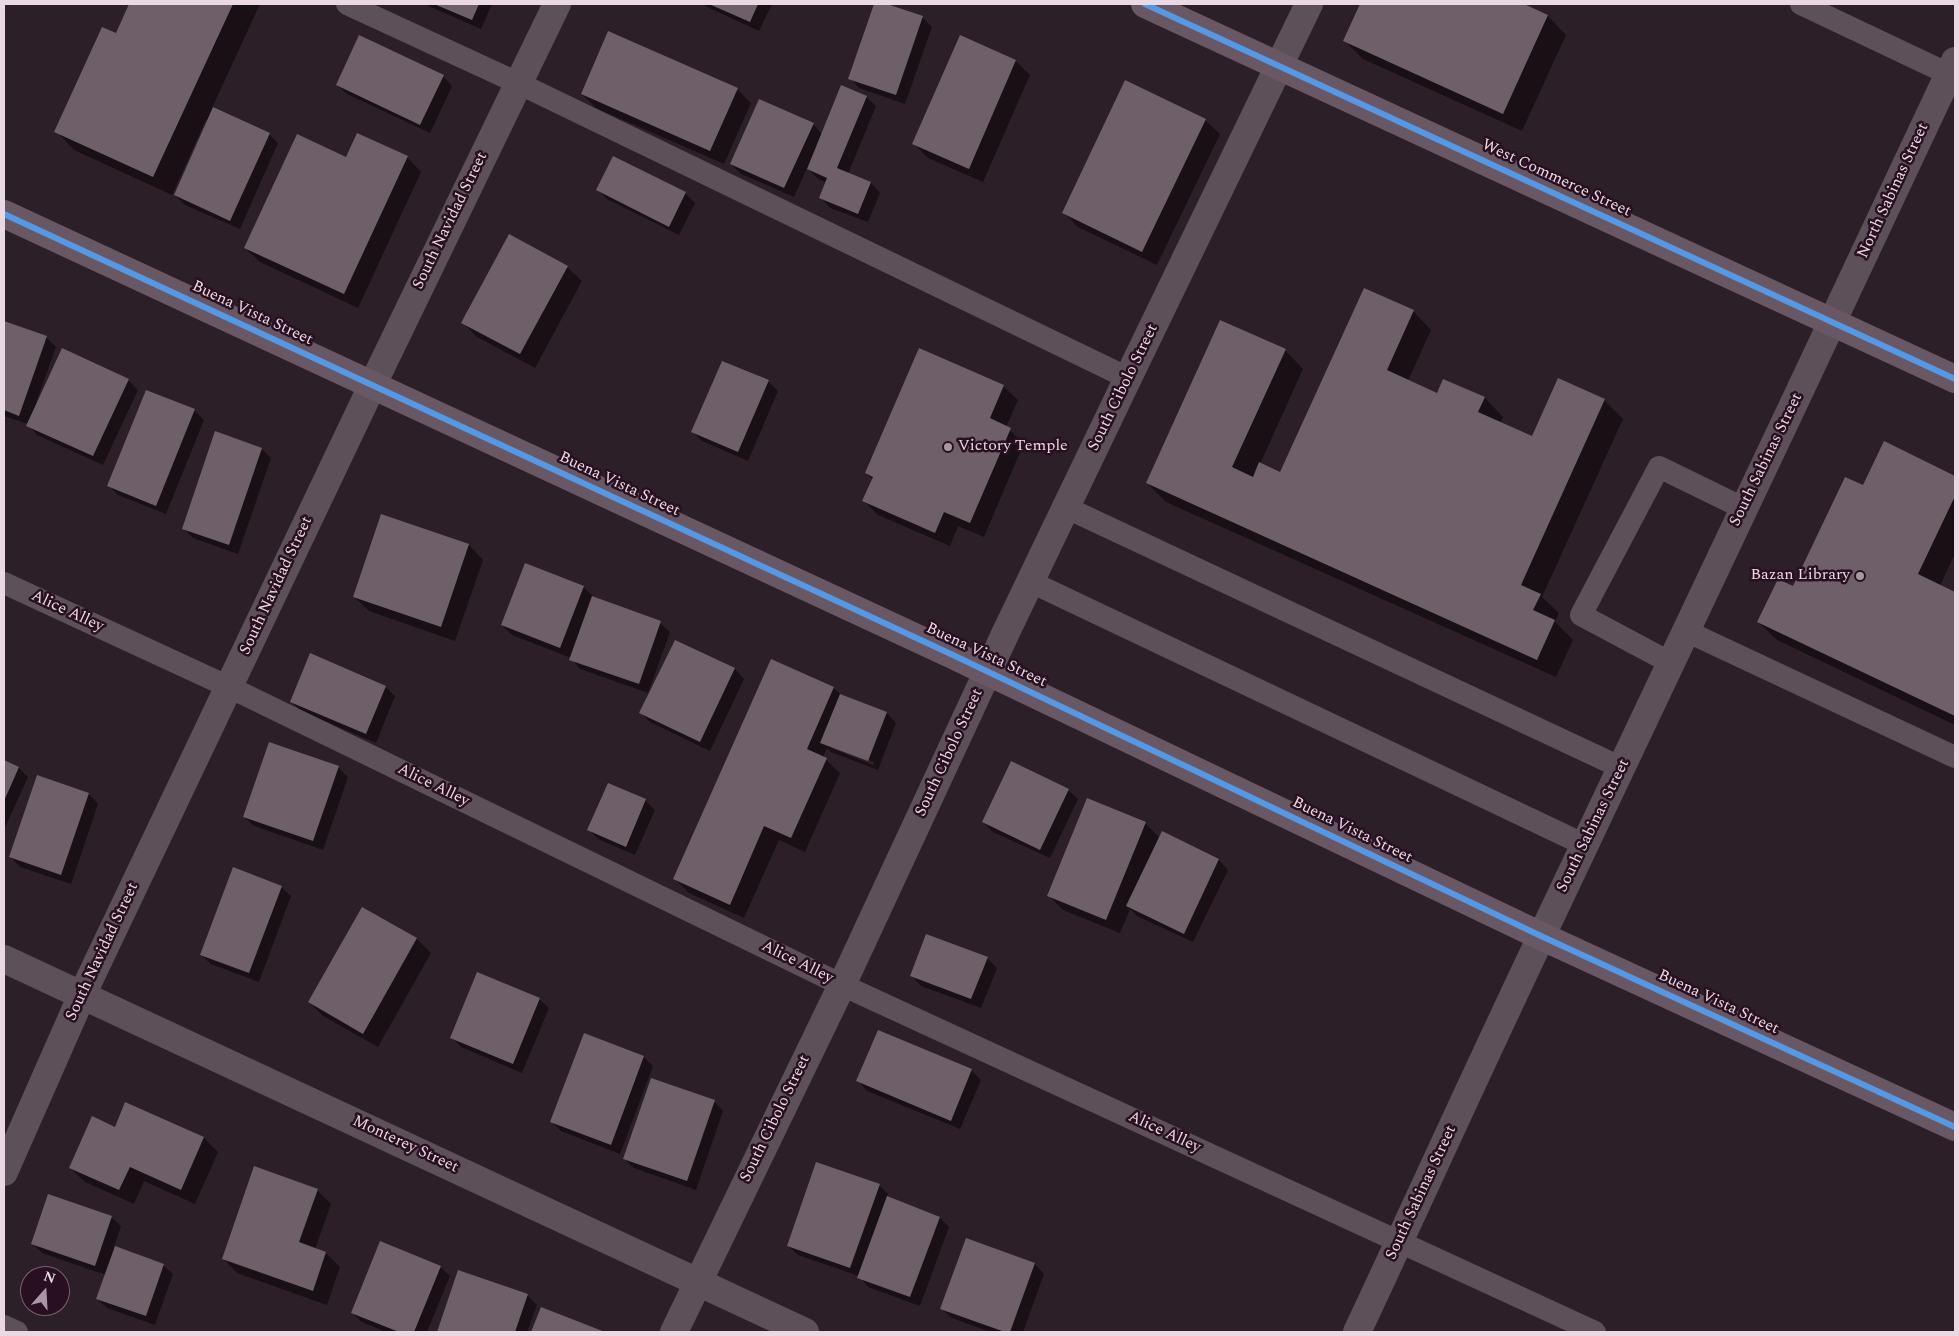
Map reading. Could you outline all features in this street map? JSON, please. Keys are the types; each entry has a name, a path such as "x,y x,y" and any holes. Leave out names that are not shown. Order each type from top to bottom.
{"main road":[{"name":"West Commerce Street","path":"1145,4 1955,378"},
{"name":"Buena Vista Street","path":"4,214 988,672 1541,936 1955,1127"}],"street":[{"name":"South Navidad Street","path":"4,1172 82,995 372,386 557,4"},
{"name":"South Cibolo Street","path":"674,1332 842,985 1128,378 1309,4"},
{"name":"North Sabinas Street","path":"1834,321 1953,70"},
{"name":"South Sabinas Street","path":"1357,1332 1541,936 1622,768 1743,508 1834,321"},
{"name":"Monterey Street","path":"4,959 805,1332"}],"lane":[{"path":"347,4 518,83 1128,378"},
{"path":"1800,4 1953,70"},
{"path":"1671,662 1581,615 1658,467 1743,508"},
{"path":"1067,508 1622,768"},
{"path":"1031,582 1585,845"},
{"name":"Alice Alley","path":"4,583 229,687 842,985 1595,1332"},
{"path":"1686,631 1955,757"},
{"path":"4,1326 17,1332"}],"building":[{"path":"129,4 233,4 153,177 54,132 102,27 116,33"},
{"path":"434,4 479,4 472,20"},
{"path":"709,4 758,4 750,22"},
{"path":"874,4 887,4 923,16 896,95 848,79"},
{"path":"1360,4 1524,4 1548,15 1503,114 1343,41"},
{"path":"608,31 738,88 710,151 581,94"},
{"path":"359,35 444,75 420,125 336,85"},
{"path":"960,35 1016,60 969,169 912,144"},
{"path":"1125,80 1206,119 1142,252 1062,213"},
{"path":"841,85 867,96 837,168 871,182 858,214 819,198 827,178 807,169"},
{"path":"759,99 814,123 784,188 730,164"},
{"path":"213,107 270,133 230,221 174,195"},
{"path":"357,133 408,156 344,294 244,248 297,134 346,157"},
{"path":"613,156 686,192 669,227 596,190"},
{"path":"509,234 568,266 520,354 461,323"},
{"path":"1364,288 1414,310 1387,370 1437,393 1443,379 1485,397 1478,412 1532,436 1558,378 1605,399 1521,585 1541,594 1533,610 1555,620 1537,660 1146,483 1220,320 1286,349 1232,467 1253,477 1259,462 1280,472"},
{"path":"4,321 47,336 19,416 4,410"},
{"path":"62,348 129,379 93,456 26,426"},
{"path":"919,348 1004,385 990,418 1011,428 970,523 944,512 935,533 862,501 873,477 865,473"},
{"path":"722,361 769,380 738,452 691,432"},
{"path":"146,390 195,409 156,506 107,486"},
{"path":"215,431 262,448 229,545 182,529"},
{"name":"Bazan Library","path":"1884,441 1955,476 1955,496 1918,574 1955,592 1955,716 1757,622 1778,579 1793,586 1845,477 1863,485"},
{"path":"381,514 469,544 441,627 353,597"},
{"path":"525,563 584,586 560,648 501,625"},
{"path":"592,596 661,621 639,684 569,660"},
{"path":"675,640 735,668 700,742 639,713"},
{"path":"310,653 386,686 366,734 290,702"},
{"path":"771,659 834,687 807,749 827,758 791,838 764,826 730,905 673,879"},
{"path":"840,694 887,712 868,761 820,743"},
{"path":"269,742 339,766 313,841 243,817"},
{"path":"4,760 19,767 4,801"},
{"path":"1011,761 1069,789 1040,850 982,822"},
{"path":"37,775 89,793 61,875 9,857"},
{"path":"608,783 646,799 626,847 587,830"},
{"path":"1087,798 1146,822 1106,920 1047,896"},
{"path":"1162,831 1219,859 1184,934 1126,906"},
{"path":"233,867 282,886 249,973 200,955"},
{"path":"362,907 417,938 363,1034 308,1002"},
{"path":"926,934 988,957 971,999 910,976"},
{"path":"477,972 540,998 513,1064 450,1038"},
{"path":"878,1030 972,1069 951,1121 856,1081"},
{"path":"584,1033 644,1056 611,1145 550,1122"},
{"path":"651,1078 715,1100 687,1181 623,1159"},
{"path":"125,1102 204,1137 181,1190 130,1167 119,1190 69,1168 92,1116 115,1127"},
{"path":"816,1162 880,1184 850,1268 787,1246"},
{"path":"254,1166 318,1189 299,1242 326,1252 313,1291 222,1259"},
{"path":"48,1194 112,1216 95,1266 31,1244"},
{"path":"887,1196 940,1217 910,1297 857,1278"},
{"path":"966,1238 1035,1263 1010,1332 1005,1332 940,1309"},
{"path":"380,1241 441,1266 414,1332 399,1332 351,1313"},
{"path":"115,1246 164,1264 146,1316 96,1299"},
{"path":"458,1270 528,1294 515,1332 437,1332"},
{"path":"541,1307 605,1332 531,1332"}],"cycle path":[{"path":"1145,4 1955,379"},
{"path":"4,214 953,655 1541,936 1955,1127"}],"place":[{"name":"Victory Temple","path":"948,447"},
{"name":"Bazan Library","path":"1860,576"}]}
